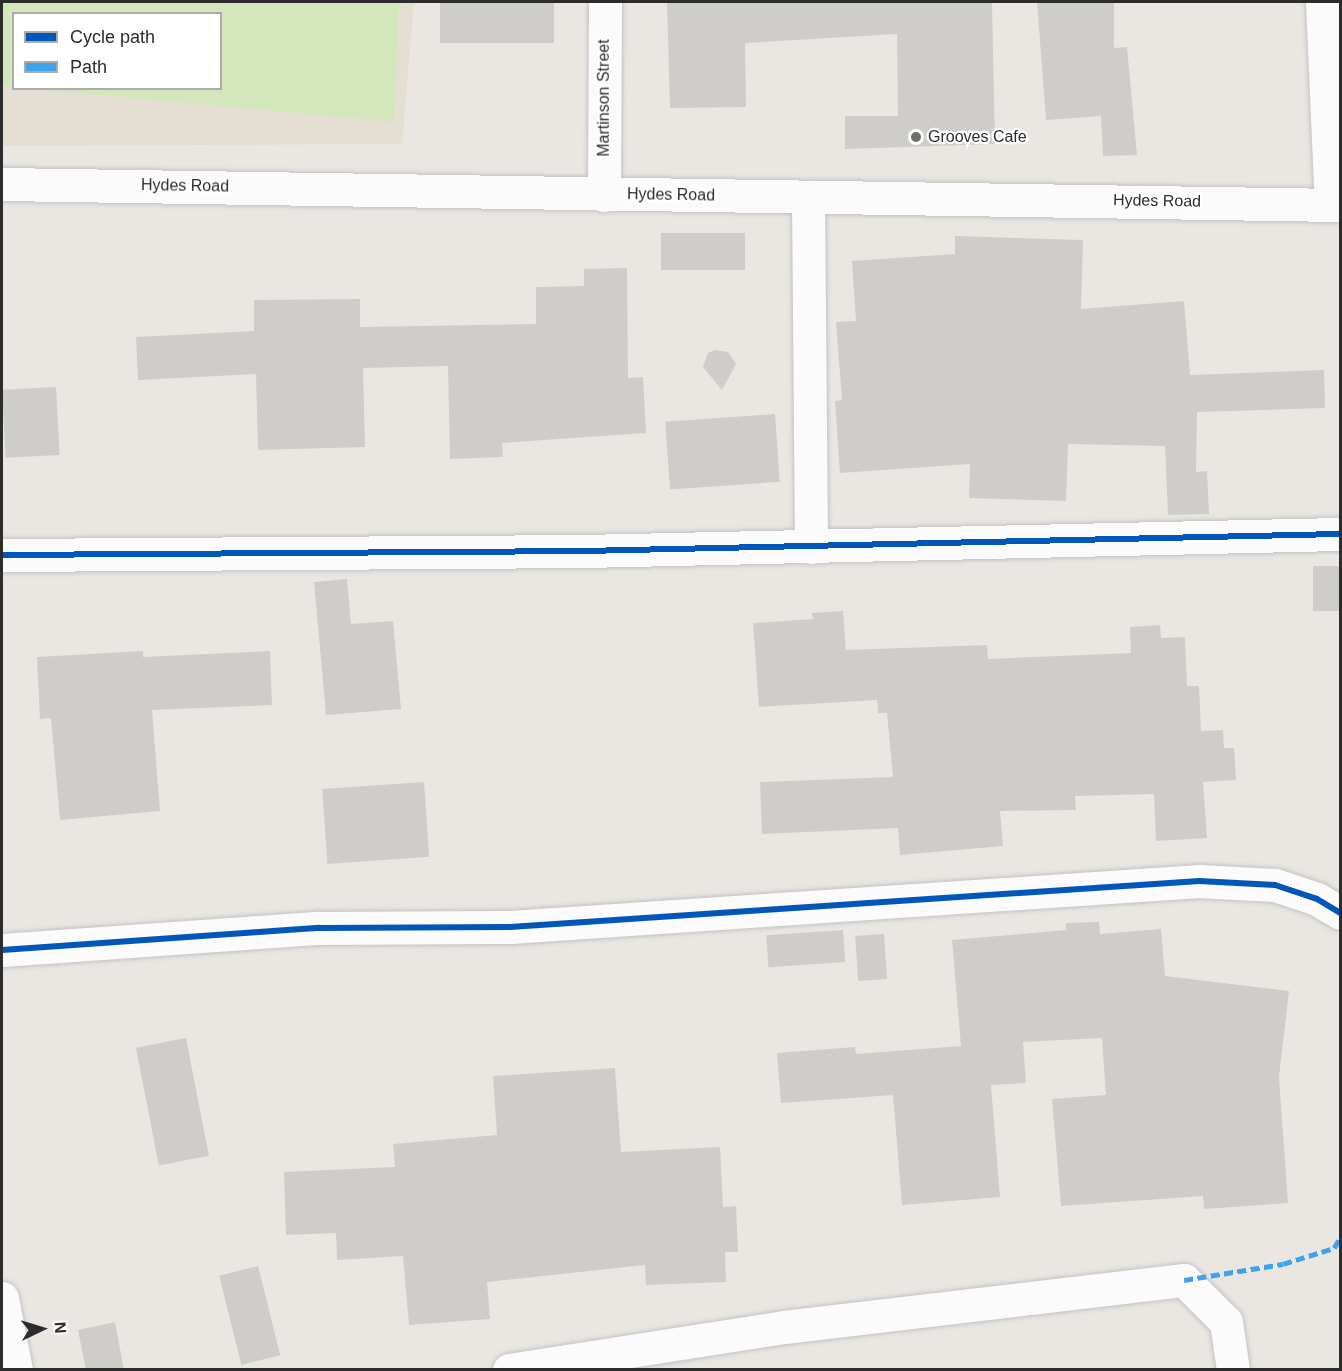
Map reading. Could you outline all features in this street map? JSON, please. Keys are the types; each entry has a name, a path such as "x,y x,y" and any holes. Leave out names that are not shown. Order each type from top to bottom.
{"street":[{"name":"Martinson Street","path":"604,195 605,2"},
{"path":"1322,2 1336,205"},
{"name":"Hydes Road","path":"2,184 1336,205"},
{"path":"808,197 811,547"},
{"path":"2,555 811,547 1341,534"},
{"path":"2,950 319,928 510,927 1199,881 1275,885 1317,899 1341,913"},
{"path":"509,1370 784,1327 1184,1280 1226,1322 1233,1370"},
{"path":"2,1298 16,1370"}],"shaded area":[{"path":"2,2 414,2 402,144 2,146"}],"green space":[{"path":"2,2 399,2 394,122 47,90 222,90 222,12 12,12 12,86 2,85"}],"building":[{"path":"440,2 554,2 554,43 440,43"},
{"path":"667,2 992,2 995,144 845,149 845,116 898,116 897,34 745,43 746,107 670,108"},
{"path":"1037,2 1114,2 1114,48 1127,47 1137,155 1103,156 1101,116 1046,120"},
{"path":"661,233 745,233 745,270 661,270"},
{"path":"955,236 1083,240 1081,309 1184,301 1190,375 1324,370 1325,408 1197,412 1196,472 1207,471 1209,514 1168,515 1165,446 1068,444 1066,501 969,498 970,464 840,473 835,401 842,400 836,322 856,321 852,261 955,254"},
{"path":"627,268 628,378 643,377 646,433 502,443 503,457 450,459 448,366 363,368 365,447 258,450 256,374 138,380 136,337 254,331 254,300 360,299 360,327 536,324 536,287 584,286 584,269"},
{"path":"715,350 728,352 736,364 722,390 703,367 708,353"},
{"path":"56,387 60,455 6,458 2,390"},
{"path":"775,414 780,482 670,490 665,422"},
{"path":"1313,566 1340,566 1340,611 1313,611"},
{"path":"347,579 351,624 393,621 401,709 326,715 314,582"},
{"path":"843,611 846,650 987,645 988,659 1131,653 1130,627 1160,625 1161,638 1185,637 1187,686 1199,686 1201,731 1223,730 1224,748 1234,748 1236,780 1203,782 1207,838 1156,841 1154,794 1075,796 1076,810 1000,811 1003,846 900,855 898,828 762,834 760,782 893,777 887,713 878,713 877,700 759,707 753,623 813,619 812,613"},
{"path":"143,651 143,657 270,651 272,705 152,710 160,811 60,820 51,718 40,719 37,657"},
{"path":"424,782 429,857 327,864 322,789"},
{"path":"1099,922 1100,934 1161,929 1165,976 1289,991 1279,1077 1288,1203 1204,1209 1203,1196 1061,1206 1052,1099 1106,1095 1102,1038 1023,1042 1026,1083 991,1085 1000,1197 902,1205 893,1095 781,1103 777,1053 855,1047 856,1054 961,1046 952,940 1066,930 1066,923"},
{"path":"843,930 845,962 768,967 766,935"},
{"path":"884,934 887,979 858,981 855,936"},
{"path":"186,1038 209,1156 159,1166 136,1048"},
{"path":"615,1068 621,1152 720,1147 723,1207 736,1206 738,1252 725,1252 726,1282 646,1285 645,1265 487,1282 490,1319 409,1325 403,1256 337,1260 336,1233 286,1235 284,1172 395,1167 393,1144 497,1135 493,1076"},
{"path":"258,1266 280,1355 241,1365 219,1276"},
{"path":"115,1322 124,1370 86,1370 78,1330"}],"marked path":[{"path":"1184,1280 1283,1264 1334,1248 1340,1238"}],"cycle path":[{"path":"2,555 584,551 1340,534"},
{"path":"2,950 319,928 510,927 1199,881 1275,885 1317,899 1340,913"}],"place":[{"name":"Grooves Cafe","path":"916,137"}]}
